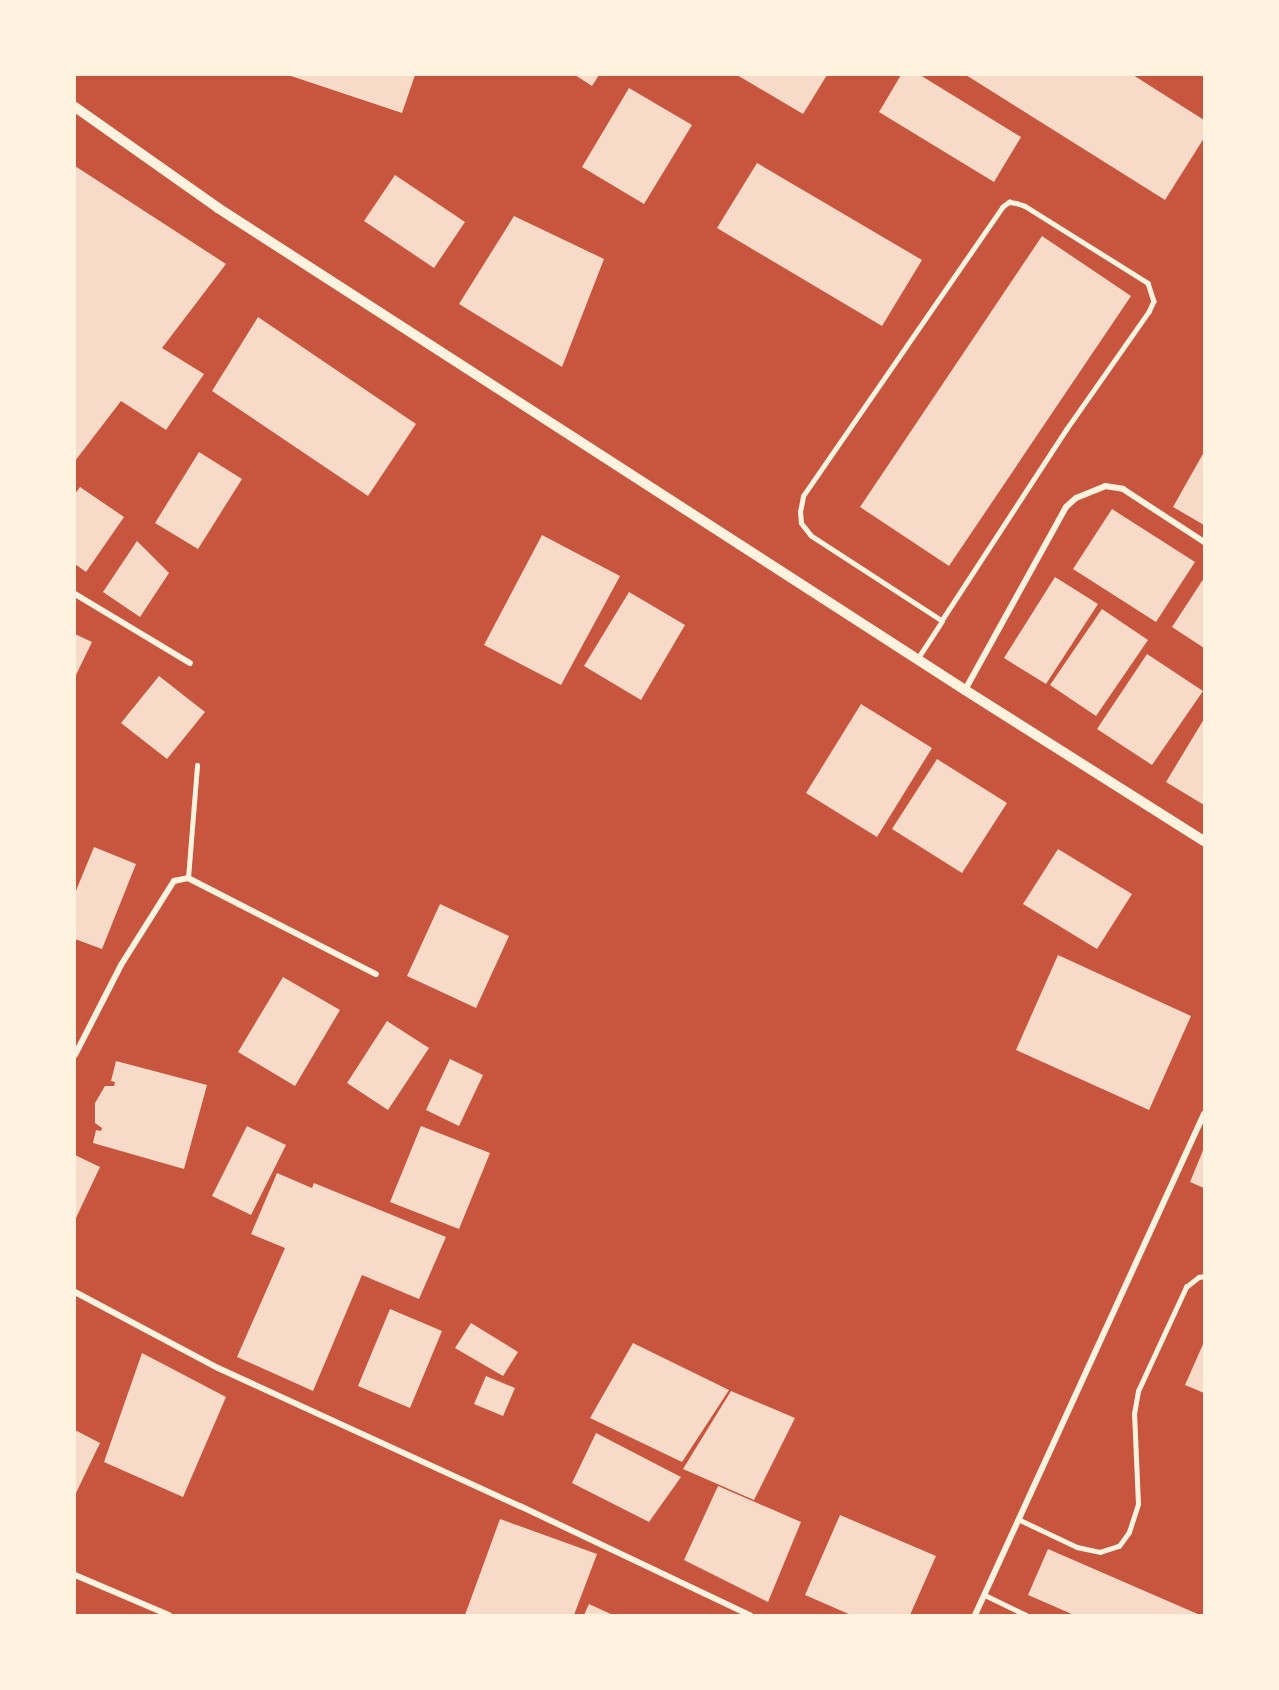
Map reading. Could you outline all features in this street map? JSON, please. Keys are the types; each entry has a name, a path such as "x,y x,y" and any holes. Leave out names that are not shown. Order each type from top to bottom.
{"street":[{"path":"75,107 218,208 965,690 1204,841"},
{"path":"965,690 1066,507 1076,498 1105,486 1122,489 1204,542"},
{"path":"75,594 190,663"},
{"path":"75,1056 121,965 174,881 188,878 376,974"},
{"path":"975,1615 1017,1518 1204,1114"},
{"path":"75,1292 218,1368 520,1506 750,1615"},
{"path":"75,1575 169,1615"}],"lane":[{"path":"918,658 1067,429 1149,312 1154,301 1148,283 1025,206 1016,203 1009,202 1002,207 803,496 800,512 801,523 811,536 942,621"},
{"path":"188,878 197,765"},
{"path":"1017,1518 1077,1547 1100,1552 1119,1546 1129,1532 1138,1504 1134,1414 1138,1391 1186,1287 1204,1276"},
{"path":"985,1595 1026,1615"}],"building":[{"path":"288,75 415,75 402,113"},
{"path":"575,75 599,75 592,86"},
{"path":"737,75 827,75 803,114"},
{"path":"901,75 920,75 1021,137 994,182 879,112"},
{"path":"966,75 1133,75 1204,120 1204,138 1165,200"},
{"path":"629,88 692,125 644,204 582,167"},
{"path":"757,163 922,260 882,326 717,228"},
{"path":"75,166 226,264 162,348 204,374 166,430 121,401 75,461"},
{"path":"395,175 465,222 434,268 364,221"},
{"path":"514,216 604,259 562,367 459,304"},
{"path":"1042,236 1131,296 949,566 860,507"},
{"path":"258,317 416,424 368,496 212,391"},
{"path":"199,452 242,479 198,549 155,523"},
{"path":"1204,452 1204,525 1173,507"},
{"path":"80,487 124,517 86,572 75,564 75,494"},
{"path":"1112,509 1195,562 1156,622 1073,569"},
{"path":"542,535 620,576 561,685 484,645"},
{"path":"137,541 169,573 140,617 103,592"},
{"path":"1055,577 1098,604 1046,684 1004,658"},
{"path":"1204,578 1204,648 1172,627"},
{"path":"629,592 685,625 641,700 584,666"},
{"path":"1102,609 1148,640 1096,716 1050,685"},
{"path":"75,634 92,642 75,677"},
{"path":"1147,654 1203,691 1152,765 1097,729"},
{"path":"159,676 205,712 167,759 121,723"},
{"path":"861,704 932,748 877,837 806,793"},
{"path":"1204,719 1204,805 1166,782"},
{"path":"937,759 1007,803 962,873 892,829"},
{"path":"94,847 136,864 102,949 75,939 75,893"},
{"path":"1058,849 1132,894 1097,949 1023,904"},
{"path":"440,904 509,936 476,1008 407,976"},
{"path":"1058,955 1191,1016 1149,1110 1016,1050"},
{"path":"283,977 340,1010 295,1086 238,1052"},
{"path":"387,1021 429,1048 388,1110 347,1083"},
{"path":"450,1059 483,1075 459,1126 426,1110"},
{"path":"116,1061 207,1085 184,1169 93,1143 96,1130 101,1131 102,1128 95,1123 95,1103 105,1086 114,1086 115,1082 111,1081"},
{"path":"247,1126 286,1145 251,1215 212,1196"},
{"path":"421,1126 490,1153 459,1229 390,1202"},
{"path":"1204,1148 1204,1188 1190,1182"},
{"path":"75,1155 100,1167 75,1220"},
{"path":"277,1173 312,1188 314,1183 446,1237 419,1299 362,1275 313,1391 237,1357 285,1248 251,1234"},
{"path":"390,1309 442,1331 410,1408 358,1386"},
{"path":"471,1323 518,1352 503,1376 455,1348"},
{"path":"1204,1342 1204,1393 1185,1385"},
{"path":"633,1343 729,1390 682,1462 590,1418"},
{"path":"142,1353 226,1397 183,1497 104,1462"},
{"path":"486,1376 515,1388 503,1416 474,1404"},
{"path":"731,1391 795,1418 754,1500 683,1469"},
{"path":"75,1430 100,1443 75,1495"},
{"path":"596,1433 681,1477 649,1522 572,1483"},
{"path":"718,1486 801,1522 768,1602 684,1560"},
{"path":"840,1515 936,1556 910,1615 851,1615 805,1595"},
{"path":"500,1519 597,1554 574,1615 465,1615"},
{"path":"1048,1549 1200,1615 1074,1615 1028,1595"},
{"path":"589,1604 613,1615 584,1615"}]}
